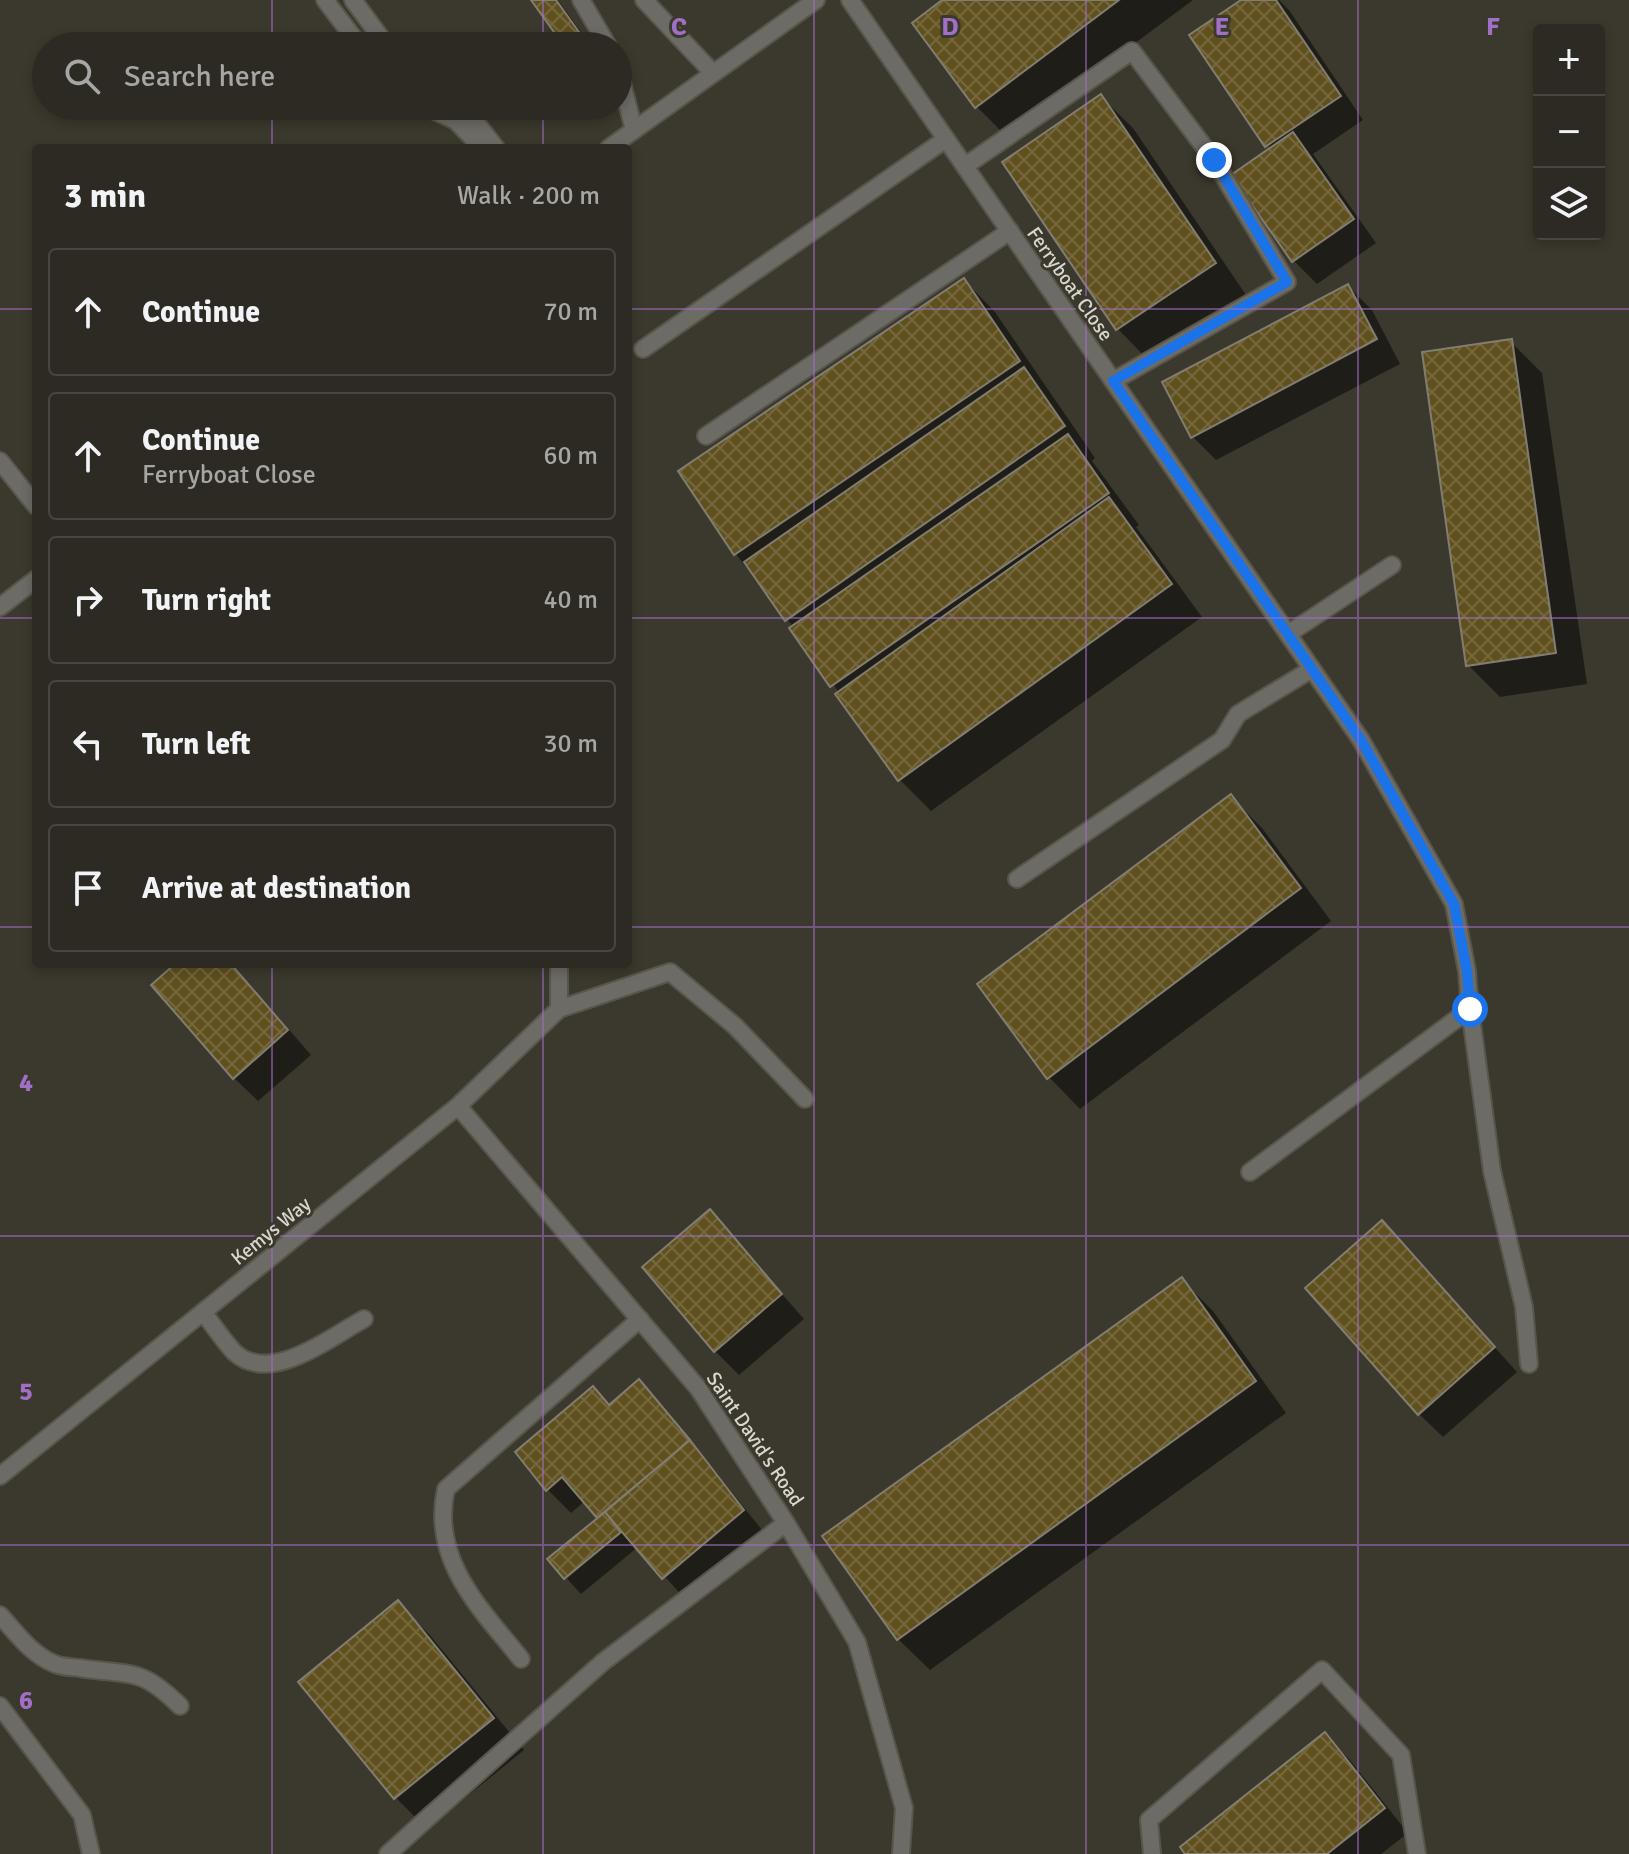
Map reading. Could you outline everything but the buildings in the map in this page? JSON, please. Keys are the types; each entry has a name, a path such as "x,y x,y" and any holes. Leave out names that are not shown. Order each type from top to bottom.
{"street":[{"path":"325,0 349,32"},
{"path":"353,0 377,32"},
{"path":"581,0 600,32"},
{"path":"644,0 713,73"},
{"path":"615,144 816,0"},
{"name":"Ferryboat Close","path":"850,0 1361,740 1454,904 1467,971 1492,1171 1524,1307 1529,1364"},
{"path":"965,166 1132,51 1214,160 1287,282 1113,381"},
{"path":"454,120 478,144"},
{"path":"474,120 493,144"},
{"path":"631,120 634,130"},
{"path":"643,349 946,139"},
{"path":"706,436 1010,231"},
{"path":"0,461 32,501"},
{"path":"1288,634 1392,565"},
{"path":"0,607 32,582"},
{"path":"1017,879 1222,740 1238,714 1312,669"},
{"path":"559,968 559,1009 670,972 735,1026 805,1099"},
{"name":"Kemys Way","path":"0,1476 458,1106 559,1009"},
{"path":"1250,1172 1470,1009"},
{"name":"Saint David's Road","path":"458,1106 698,1388 786,1523 857,1642 904,1808 901,1854"},
{"path":"203,1312 234,1352 259,1365 283,1362 364,1319"},
{"path":"521,1659 462,1587 446,1539 441,1511 446,1489 640,1319"},
{"path":"388,1854 603,1662 786,1523"},
{"path":"0,1615 25,1644 56,1664 107,1672 132,1671 155,1681 180,1706"},
{"path":"1152,1854 1149,1820 1322,1670 1401,1755 1417,1854"},
{"path":"0,1706 82,1815 91,1854"}],"route":[{"path":"1214,160 1287,282 1113,381 1361,740 1454,904 1467,971 1470,1009"}]}
